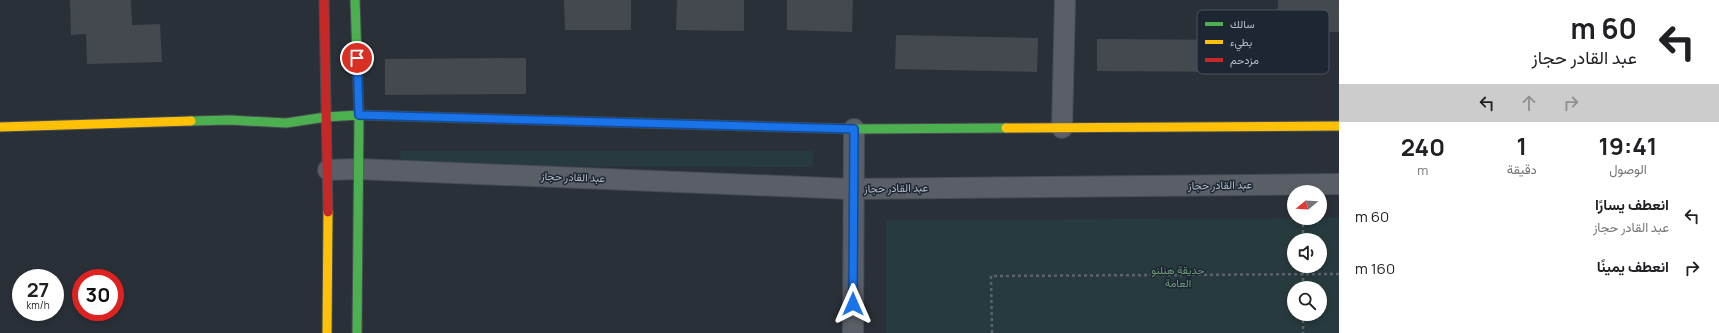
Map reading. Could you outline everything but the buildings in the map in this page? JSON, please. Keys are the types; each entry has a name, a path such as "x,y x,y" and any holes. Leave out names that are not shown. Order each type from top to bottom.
{"street":[{"path":"324,0 328,170 327,333"},
{"path":"355,0 359,115 357,333"},
{"path":"1062,128 1065,0"},
{"path":"0,127 230,120 286,123 326,117 359,115 854,129 1339,126"},
{"path":"853,333 852,188 854,129"},
{"name":"عبد القادر حجاز","path":"328,170 358,169 852,188 1339,184"}],"path":[{"path":"1303,274 1303,281"},
{"path":"992,333 991,276 1339,274"},
{"path":"1303,321 1303,333"}],"green space":[{"path":"400,151 813,151 813,167 401,166"},
{"name":"حديقة هنلنو العامة","path":"1287,218 1287,225 1327,225 1327,218 1339,218 1339,333 886,333 886,220"}],"traffic: fast":[{"path":"355,0 359,115 357,333"},
{"path":"191,121 230,120 286,123 326,117 359,115 464,118"},
{"path":"641,123 854,129 1006,128"}],"traffic: slow":[{"path":"0,127 191,121"},
{"path":"1006,128 1339,126"},
{"path":"327,333 328,212"}],"traffic: jam":[{"path":"324,0 328,212"},
{"path":"464,118 641,123"}],"route":[{"path":"357,58 359,115 854,129 852,188 853,304"}]}
